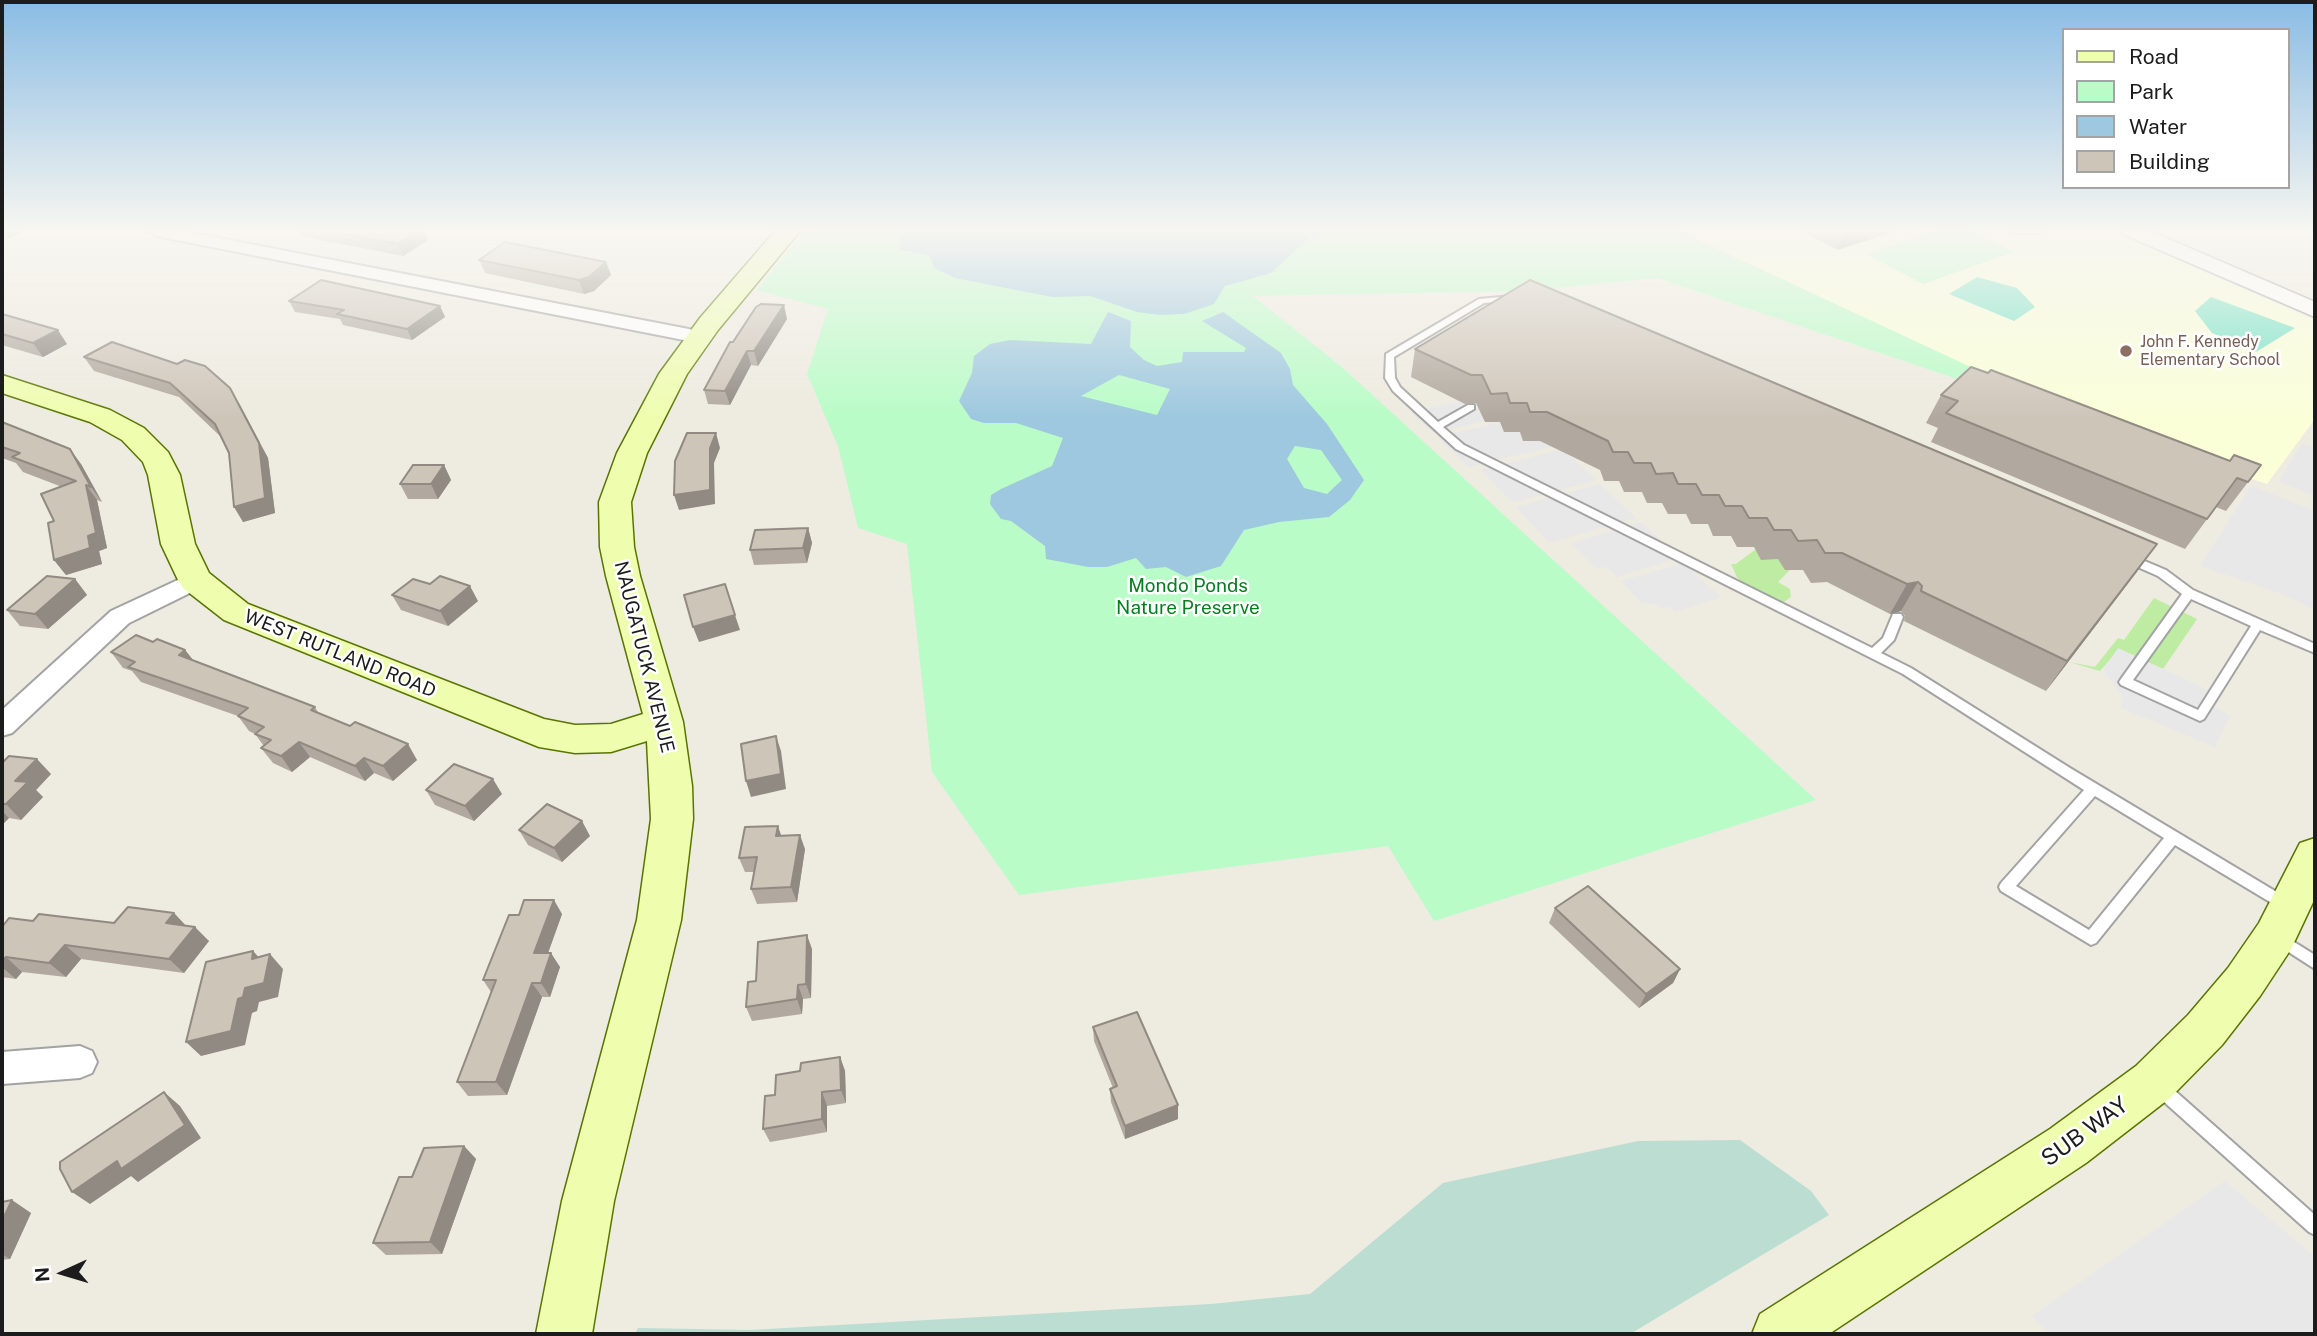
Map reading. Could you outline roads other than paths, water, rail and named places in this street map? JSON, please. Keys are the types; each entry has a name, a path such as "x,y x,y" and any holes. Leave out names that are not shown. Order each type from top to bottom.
{"main road":[{"name":"NAUGATUCK AVENUE","path":"564,1334 582,1228 665,888 673,786 664,722 617,547 615,502 623,473 649,416 699,337 736,293"},
{"name":"WEST RUTLAND ROAD","path":"2,384 100,416 120,426 144,444 157,459 164,475 178,544 195,580 236,611 519,727 554,736 600,739 621,737 664,722"},
{"name":"SUB WAY","path":"1780,1334 2068,1146 2153,1082 2205,1030 2282,922 2315,855"}],"street":[{"path":"475,293 699,337"},
{"path":"2276,293 2315,310"},
{"path":"2,726 120,617 195,580"},
{"path":"2,1068 80,1062"}],"lane":[{"path":"1519,299 1482,302 1389,356 1390,378 1396,389 1460,447 1907,671 2172,838 2282,922 2315,963"},
{"path":"1437,426 1471,407"},
{"path":"2111,551 2162,573 2189,593 2315,649"},
{"path":"2189,593 2125,682 2200,716 2258,624"},
{"path":"1873,654 1888,640 1897,617"},
{"path":"2093,789 2006,887 2091,939 2172,838"},
{"path":"2153,1082 2315,1226"}],"water":[{"path":"1033,293 1221,293 1214,304 1184,314 1160,315 1137,312 1090,296 1052,297"},
{"path":"1108,312 1131,321 1130,347 1144,360 1157,366 1182,362 1183,352 1244,352 1246,348 1202,321 1223,312 1281,353 1290,369 1293,385 1327,424 1364,480 1350,500 1329,517 1279,522 1244,530 1221,566 1186,577 1166,567 1146,569 1136,558 1107,567 1088,567 1046,559 1045,546 1011,521 1001,519 990,504 991,495 1052,466 1063,438 1016,423 984,423 971,419 959,401 972,373 974,356 990,344 1010,340 1091,344","holes":["1119,375 1170,389 1157,415 1081,396","1295,446 1321,450 1342,480 1327,494 1304,488 1287,459"]}],"place":[{"name":"John F. Kennedy Elementary School","path":"2126,351"}],"park label":[{"name":"Mondo Ponds Nature Preserve","path":"1188,597"}]}
